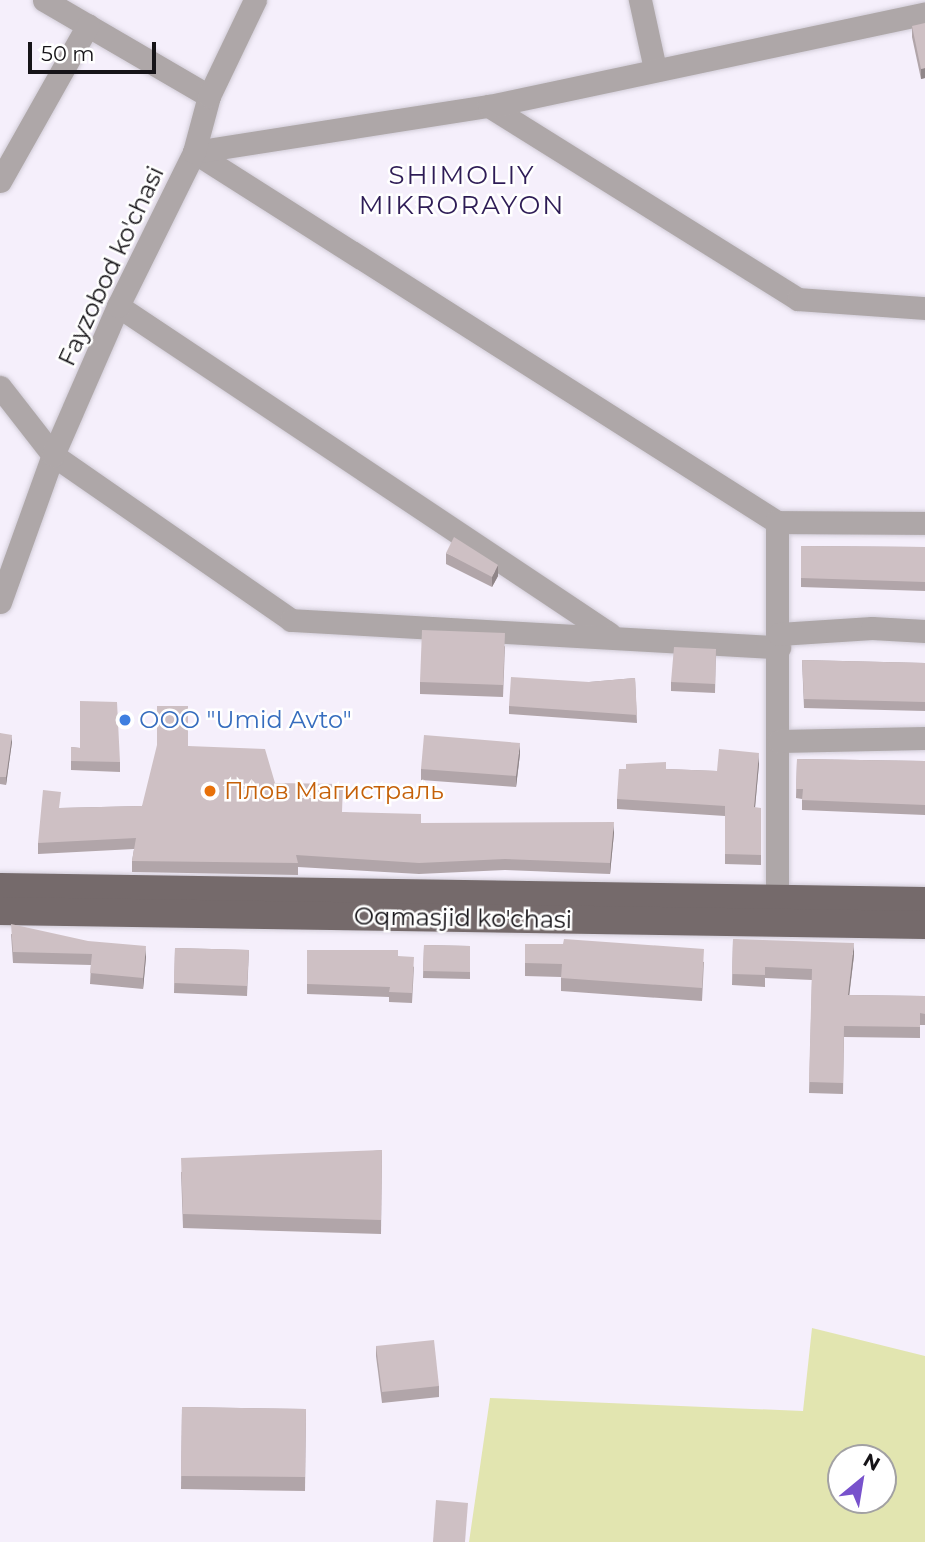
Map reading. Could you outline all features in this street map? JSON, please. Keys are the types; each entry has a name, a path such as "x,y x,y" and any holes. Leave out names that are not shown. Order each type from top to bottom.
{"main road":[{"name":"Oqmasjid ko'chasi","path":"0,887 925,901"},
{"name":"Oqmasjid ko'chasi","path":"0,911 925,925"}],"street":[{"path":"44,0 209,96"},
{"name":"Fayzobod ko'chasi","path":"0,603 53,456 118,306 194,152 209,96 255,0"},
{"path":"640,0 655,69"},
{"path":"194,152 489,106 925,13"},
{"path":"0,181 88,25"},
{"path":"489,106 798,299 925,308"},
{"path":"194,152 777,522 925,523"},
{"path":"118,306 610,634"},
{"path":"0,387 53,456 291,620 779,640 872,628 925,631"},
{"path":"777,522 777,898"},
{"path":"779,741 925,738"}],"green space":[{"path":"812,1328 925,1356 925,1542 469,1542 490,1398 803,1411"}],"building":[{"path":"925,23 925,68 921,69 912,26"},
{"path":"454,537 498,565 492,577 446,553"},
{"path":"801,546 925,547 925,582 801,578"},
{"path":"422,630 505,633 503,685 420,682"},
{"path":"674,647 716,649 715,684 671,682"},
{"path":"802,660 925,663 925,702 804,699"},
{"path":"511,677 589,682 635,678 637,715 509,706"},
{"path":"80,701 117,702 120,762 71,761 71,747 80,748"},
{"path":"157,706 188,706 188,746 265,749 275,783 343,784 342,812 421,814 421,823 614,822 610,863 505,859 419,863 296,855 298,863 132,861 136,838 38,843 43,790 61,792 59,808 142,806 157,745"},
{"path":"0,733 12,735 6,777 0,777"},
{"path":"424,735 520,743 516,776 421,769"},
{"path":"719,749 759,753 754,807 761,808 761,855 725,854 725,806 617,799 619,769 626,769 626,764 666,762 666,769 717,771"},
{"path":"797,759 925,761 925,805 802,800 803,789 796,789"},
{"path":"11,924 88,941 146,946 143,978 90,973 92,954 13,952"},
{"path":"564,939 704,949 702,988 561,978 562,964 525,963 525,944 563,944"},
{"path":"733,939 854,943 848,995 925,996 925,1014 920,1013 920,1027 844,1026 843,1083 809,1082 812,969 765,967 765,975 732,974"},
{"path":"424,945 470,946 470,972 423,971"},
{"path":"175,948 249,950 247,986 174,983"},
{"path":"307,950 398,950 398,956 414,957 412,993 389,992 390,987 307,984"},
{"path":"382,1150 381,1220 183,1214 181,1158"},
{"path":"434,1340 439,1386 382,1392 376,1346"},
{"path":"182,1407 306,1409 305,1477 181,1476"},
{"path":"436,1500 468,1503 465,1542 433,1542"}],"place":[{"name":"ООО \"Umid Avto\"","path":"125,720"},
{"name":"Плов Магистраль","path":"210,791"}],"district":[{"name":"SHIMOLIY MIKRORAYON","path":"462,191"}]}
